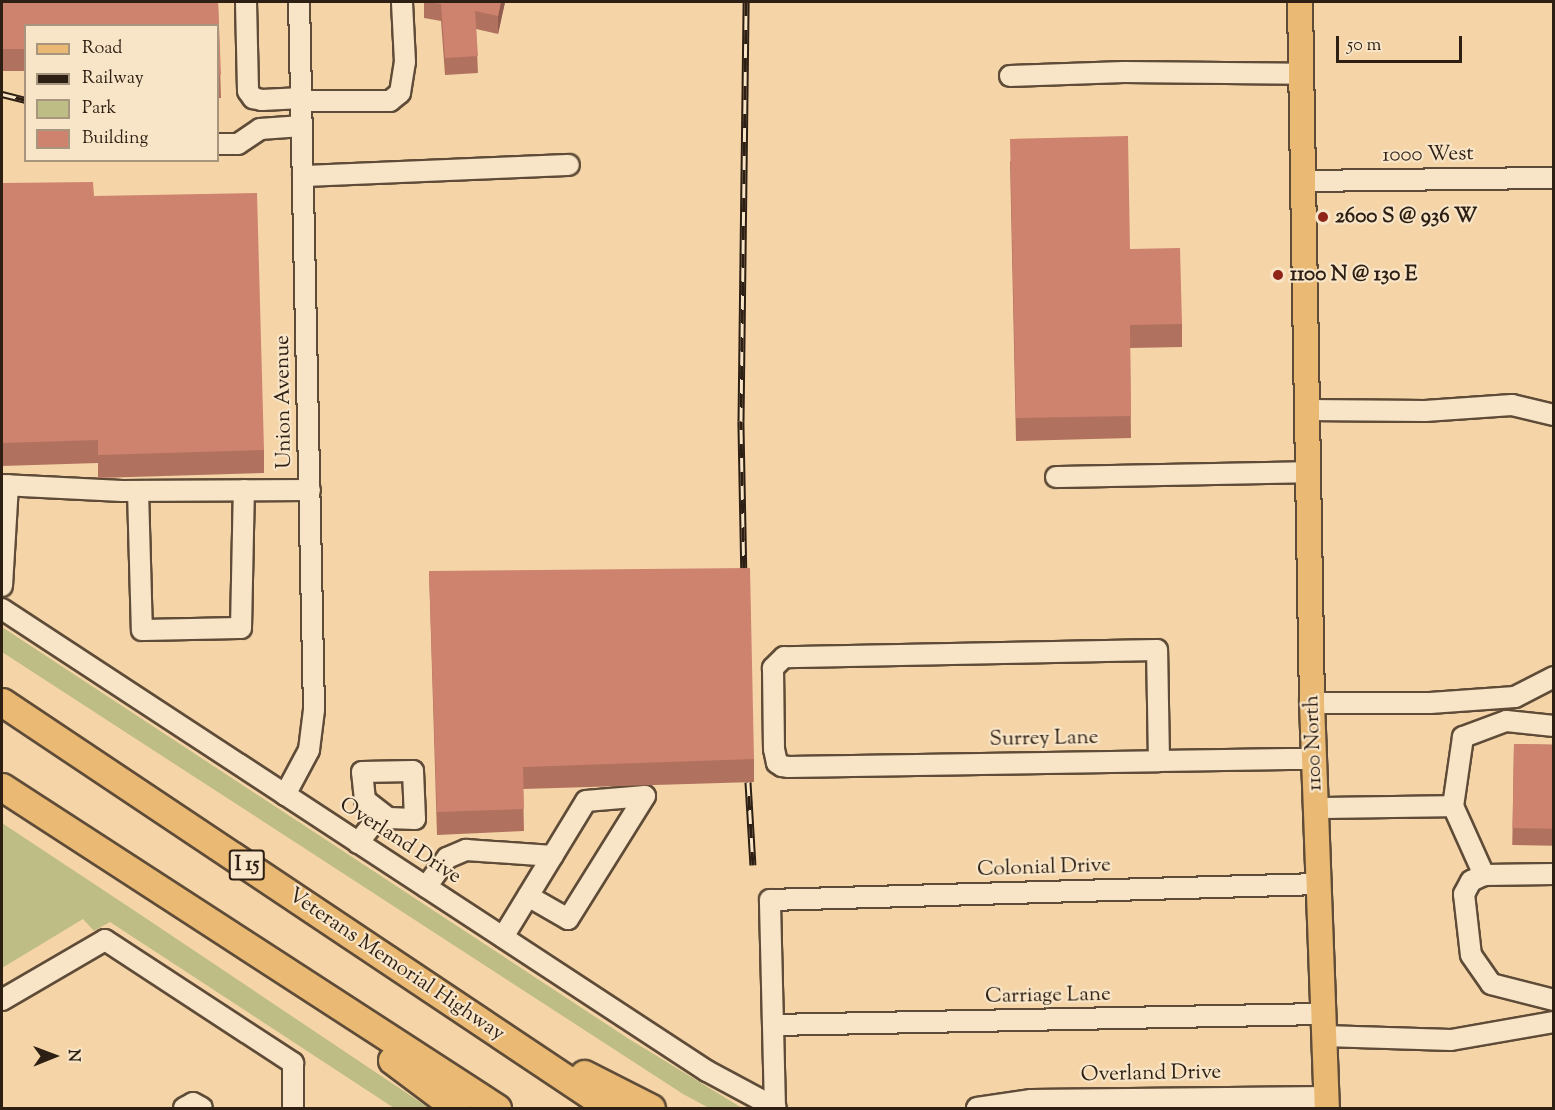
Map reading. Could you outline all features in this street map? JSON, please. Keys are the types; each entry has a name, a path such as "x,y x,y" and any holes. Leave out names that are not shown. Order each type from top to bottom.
{"highway":[{"name":"Veterans Memorial Highway","path":"2,702 610,1108"},
{"path":"2,787 496,1108"},
{"path":"209,923 456,1108"},
{"path":"491,1029 651,1108"}],"main road":[{"name":"1100 North","path":"1300,2 1312,702 1327,1103"}],"street":[{"path":"246,2 248,91 253,98 262,100 390,101 400,93 405,62 402,2"},
{"name":"Union Avenue","path":"285,795 309,750 314,721 300,2"},
{"path":"1010,76 1124,72 1301,74"},
{"path":"219,144 238,144 260,129 302,126"},
{"path":"303,176 569,165"},
{"name":"1000 West","path":"1303,181 1554,178"},
{"path":"1307,410 1425,411 1512,405 1554,416"},
{"path":"1056,477 1308,472"},
{"path":"2,586 5,485 138,491 310,490"},
{"path":"138,491 142,630 241,628 244,490"},
{"name":"Overland Drive","path":"2,609 707,1071 775,1108"},
{"name":"Surrey Lane","path":"1159,762 1157,650 784,657 775,662 772,675 777,764 788,767 1159,762 1314,759"},
{"path":"1312,702 1430,704 1515,698 1554,677"},
{"path":"1484,875 1453,806 1463,737 1506,721 1554,726"},
{"path":"503,937 552,856 586,801 645,796 568,919 528,896"},
{"path":"1316,808 1453,806"},
{"path":"358,843 381,814"},
{"path":"426,887 447,858 466,850 552,856"},
{"path":"1554,874 1484,875 1471,881 1464,894 1471,955 1491,984 1554,1000"},
{"name":"Colonial Drive","path":"773,1025 770,900 1318,884"},
{"path":"2,1000 105,940 293,1063 293,1108"},
{"name":"Carriage Lane","path":"773,1025 1324,1025 1451,1040 1554,1022"},
{"path":"773,1025 775,1108"},
{"name":"Overland Drive","path":"977,1108 1031,1100 1327,1103"},
{"path":"184,1108 193,1103 202,1108"}],"green space":[{"path":"2,627 629,1039 742,1108 709,1108 683,1094 2,652"},
{"path":"2,823 429,1108 394,1108 110,922 94,931 83,919 2,968"}],"building":[{"path":"2,2 218,2 219,24 24,24 24,49 2,49"},
{"path":"429,2 501,2 498,16 475,11 478,56 445,58 441,4"},
{"path":"219,26 221,75 219,75"},
{"path":"1128,136 1130,249 1180,248 1182,324 1130,325 1131,416 1016,418 1010,139"},
{"path":"93,182 94,196 257,193 264,450 98,455 98,440 2,443 2,183"},
{"path":"750,568 754,759 523,767 524,809 437,812 429,571"},
{"path":"1514,744 1554,745 1553,829 1513,828"}],"railway":[{"path":"744,583 741,421 746,2"},
{"path":"2,94 24,100"},
{"path":"748,782 753,865"}],"place":[{"name":"2600 S @ 936 W","path":"1323,217"},
{"name":"1100 N @ 130 E","path":"1278,275"}]}
